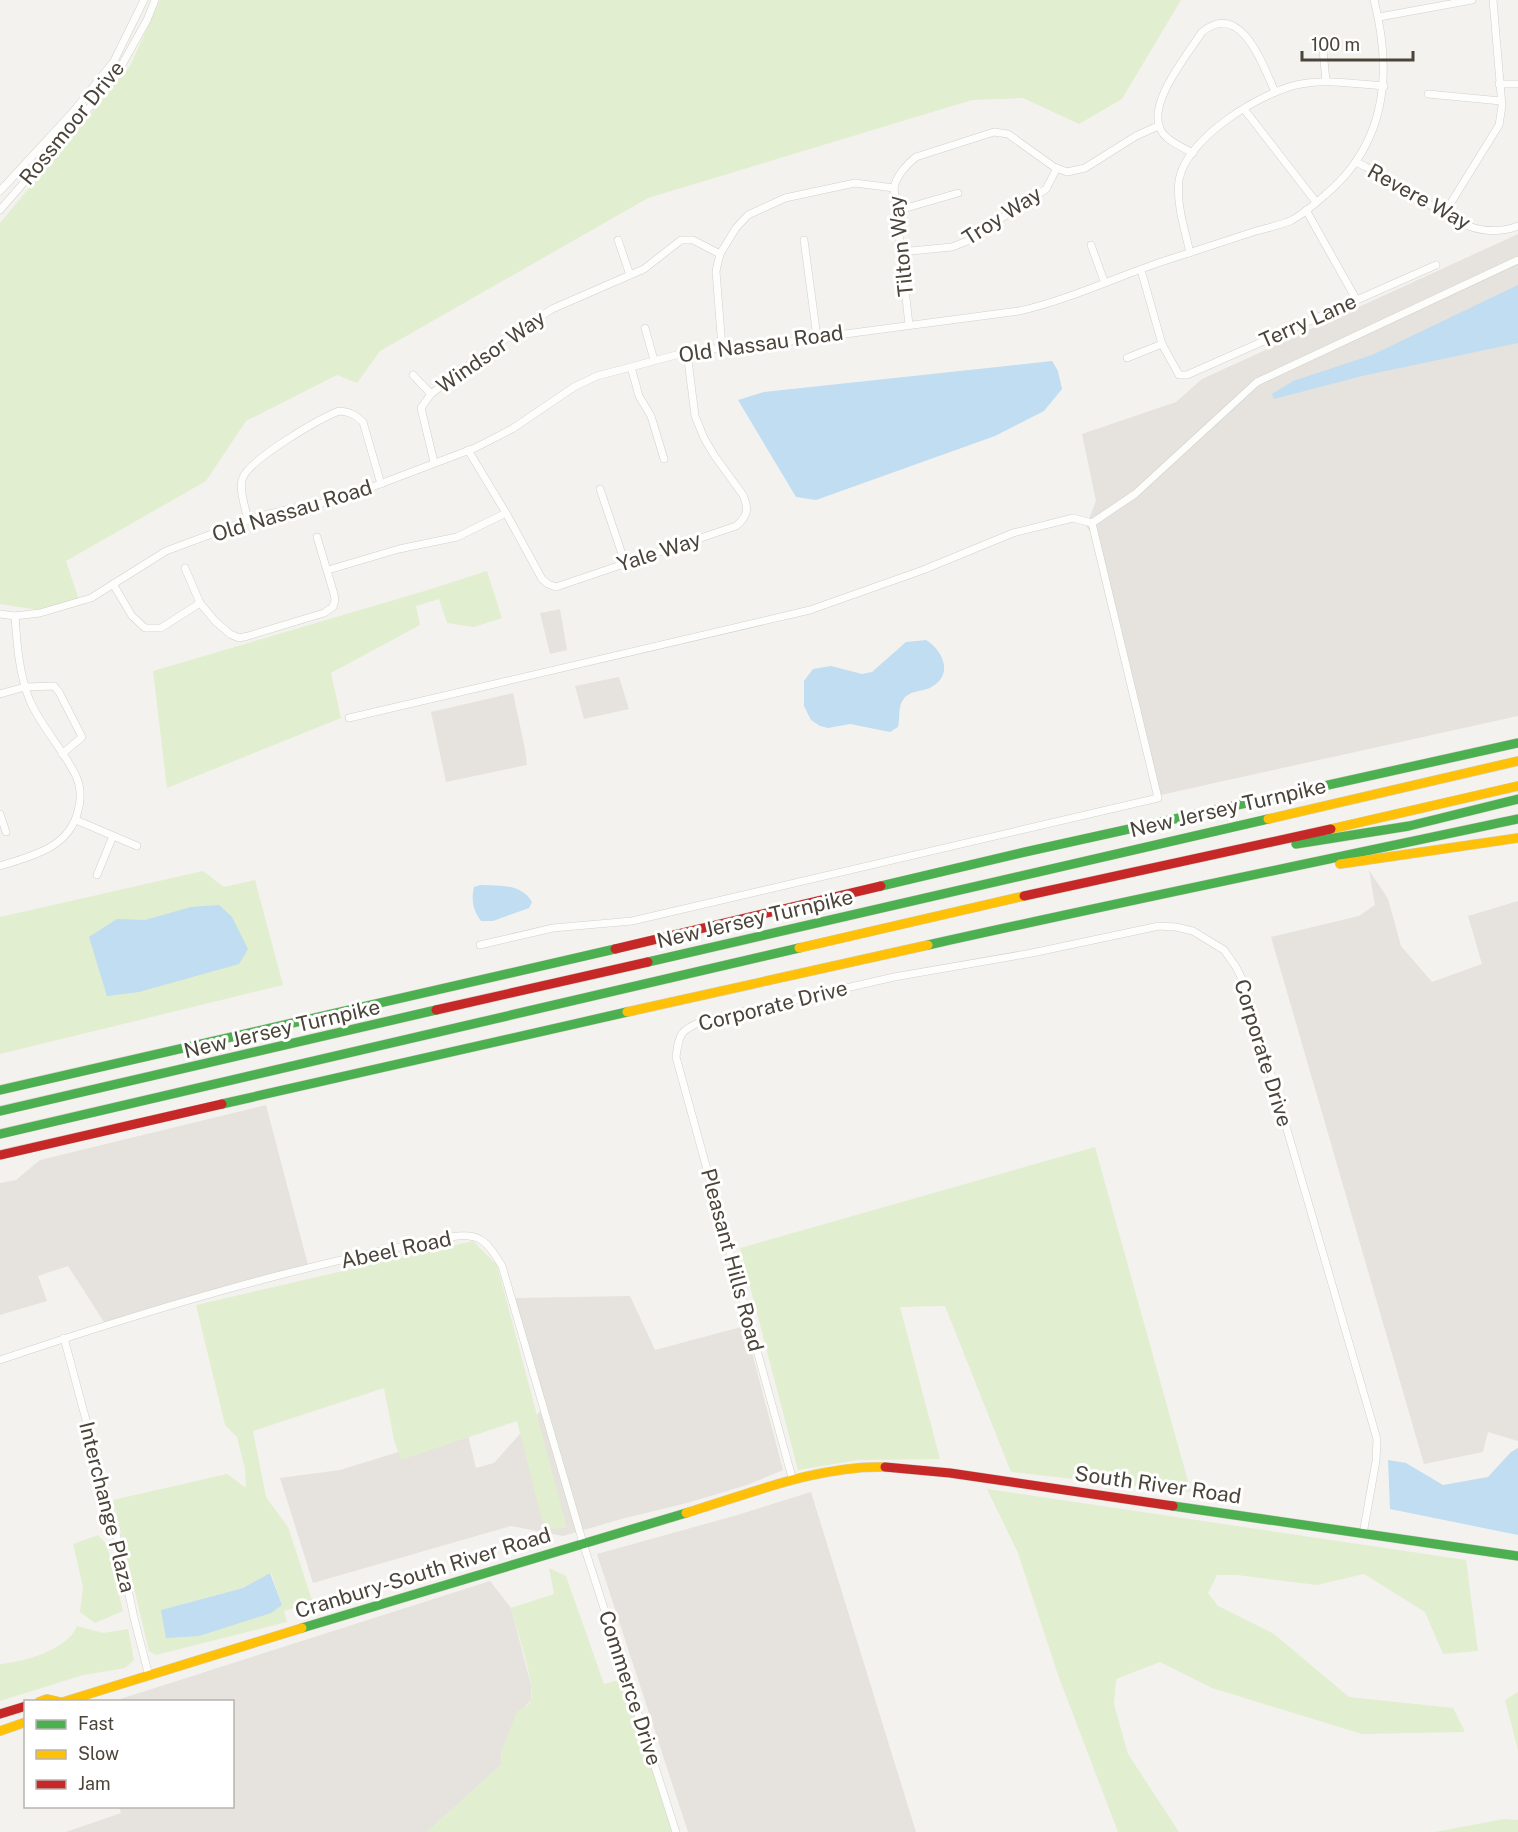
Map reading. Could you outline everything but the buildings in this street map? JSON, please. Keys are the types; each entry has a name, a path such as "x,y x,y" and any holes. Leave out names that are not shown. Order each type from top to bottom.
{"main road":[{"name":"New Jersey Turnpike","path":"0,1090 1014,855 1518,743"},
{"name":"New Jersey Turnpike","path":"0,1111 1518,761"},
{"name":"New Jersey Turnpike","path":"0,1134 971,908 1518,786"},
{"path":"1118,877 1160,874 1295,845 1373,834 1518,799"},
{"path":"0,1155 1133,899 1518,819"},
{"path":"1250,876 1518,838"},
{"name":"South River Road","path":"793,1481 857,1468 888,1467 919,1470 1518,1556"},
{"name":"Cranbury-South River Road","path":"65,1700 464,1578 793,1481"},
{"path":"0,1714 24,1707"},
{"path":"0,1731 24,1723"}],"street":[{"name":"Rossmoor Drive","path":"0,191 73,112 114,62 144,0"},
{"name":"Rossmoor Drive","path":"0,210 114,79 147,20 155,0"},
{"name":"Old Nassau Road","path":"0,614 15,616 40,613 91,598 166,551 248,521 298,507 335,501 468,450 512,429 574,387 597,376 687,352 1019,311 1043,305 1104,282 1292,220 1338,184 1356,162 1369,139 1379,111 1384,86 1384,56 1379,17 1374,0"},
{"path":"1379,17 1472,0"},
{"path":"1444,214 1499,126 1501,101 1493,0"},
{"path":"1193,153 1170,139 1158,126 1162,93 1209,25 1218,21 1241,28 1252,42 1275,92"},
{"path":"1322,40 1326,81"},
{"path":"1190,253 1179,196 1180,178 1193,153 1212,130 1275,92 1299,84 1326,81 1384,86"},
{"path":"1498,84 1518,84"},
{"path":"1428,94 1501,101"},
{"path":"1244,110 1316,202"},
{"path":"1057,168 1067,172 1085,168 1136,136 1158,126"},
{"name":"Tilton Way","path":"909,325 894,188 895,181 909,162 916,157 994,132 1008,135 1057,168"},
{"name":"Revere Way","path":"1356,162 1403,186 1460,224 1489,231 1509,230 1518,226"},
{"name":"Troy Way","path":"900,252 952,247 967,241 1046,189 1057,168"},
{"path":"722,348 716,272 720,254 736,228 748,215 785,198 855,183 894,188"},
{"path":"896,211 958,193"},
{"path":"1306,210 1356,299"},
{"path":"618,240 630,275"},
{"name":"Windsor Way","path":"434,462 421,408 431,394 493,347 552,309 644,268 681,240 693,240 720,254"},
{"path":"804,240 816,337"},
{"path":"1091,245 1104,282"},
{"path":"349,718 810,610 923,570 1013,533 1073,518 1092,523 1135,494 1257,382 1518,260"},
{"name":"Terry Lane","path":"1162,344 1179,375 1187,375 1436,265"},
{"path":"1127,358 1162,344 1141,270"},
{"path":"645,328 654,360"},
{"name":"Yale Way","path":"468,450 506,513 536,570 548,584 556,587 736,526 744,519 747,503 714,455 695,416 687,352"},
{"path":"631,367 639,396 651,416 664,459"},
{"path":"413,375 431,394"},
{"path":"248,521 241,483 248,469 263,456 339,411 347,411 363,422 381,484"},
{"path":"600,489 625,563"},
{"path":"328,570 399,549 458,537 506,513"},
{"path":"480,945 553,928 632,921 1158,798 1092,523"},
{"path":"186,568 200,603 215,621 238,638 248,636 324,613 333,607 335,600 317,537"},
{"path":"112,584 132,616 145,628 161,628 200,603"},
{"path":"0,866 55,846 68,834 76,820 81,803 76,777 39,718 25,687 18,654 15,616"},
{"path":"0,694 25,687 54,686 82,737 62,754"},
{"path":"0,814 6,832"},
{"path":"76,820 137,846"},
{"path":"98,875 113,836"},
{"name":"Corporate Drive","path":"679,1038 682,1031 703,1021 790,1000 894,977 1032,953 1159,926 1193,931 1224,950 1236,967 1253,1007 1377,1439 1376,1461 1363,1534"},
{"name":"Pleasant Hills Road","path":"679,1038 676,1057 793,1481"},
{"name":"Abeel Road","path":"0,1360 187,1300 286,1273 451,1237 470,1235 480,1238 489,1245 502,1266 583,1544"},
{"name":"Interchange Plaza","path":"64,1338 112,1518 149,1676"},
{"name":"Commerce Drive","path":"583,1544 676,1832"}],"shaded area":[{"path":"1518,234 1518,716 1156,796 1097,541 1086,526 1096,501 1082,434 1176,402 1202,379"},
{"path":"560,609 567,650 550,654 540,613"},
{"path":"619,677 629,709 584,719 575,686"},
{"path":"513,693 527,765 446,782 431,712"},
{"path":"1369,870 1388,899 1401,946 1432,982 1482,964 1468,916 1518,901 1518,1441 1488,1432 1483,1452 1424,1464 1271,937 1359,916 1375,905"},
{"path":"266,1105 309,1269 106,1325 68,1266 38,1276 47,1301 0,1315 0,1183 16,1180 40,1160"},
{"path":"630,1296 655,1350 745,1326 783,1470 747,1485 687,1503 563,1536 511,1526 313,1583 280,1478 340,1470 467,1431 476,1468 494,1463 544,1407 515,1298"},
{"path":"811,1492 916,1832 688,1832 597,1554"},
{"path":"490,1581 511,1608 531,1685 531,1700 501,1752 502,1764 427,1832 66,1832 121,1813 119,1808 234,1808 234,1700 117,1700"}],"green space":[{"path":"160,0 1181,0 1122,99 1079,124 1023,98 972,100 648,198 380,351 357,383 337,375 246,421 206,481 66,561 79,600 45,611 0,604 0,223 130,66"},
{"path":"487,571 502,618 474,627 447,623 439,599 416,606 420,625 331,673 341,718 167,788 153,671"},
{"path":"203,871 224,887 255,880 283,985 0,1054 0,917"},
{"path":"1095,1147 1191,1492 1011,1472 945,1306 900,1307 940,1459 858,1460 798,1470 740,1248"},
{"path":"473,1241 497,1265 567,1528 544,1529 517,1421 401,1460 394,1440 384,1388 253,1431 266,1497 288,1527 313,1603 284,1611 287,1622 156,1655 149,1651 113,1500 227,1474 246,1488 245,1469 237,1437 225,1425 196,1305","holes":["271,1573 282,1605 200,1636 185,1636 161,1610 243,1588"]},
{"path":"987,1489 1466,1560 1478,1651 1443,1654 1425,1612 1364,1574 1317,1585 1237,1575 1217,1575 1208,1593 1218,1606 1274,1634 1349,1697 1453,1708 1465,1732 1362,1734 1212,1688 1160,1662 1116,1679 1114,1704 1128,1754 1179,1832 1118,1832 1058,1675 1018,1553"},
{"path":"98,1535 107,1545 123,1611 95,1623 80,1612 83,1587 73,1544"},
{"path":"549,1568 566,1576 604,1684 626,1678 672,1832 427,1832 502,1764 501,1752 517,1711 529,1704 532,1693 528,1669 511,1608 554,1594"},
{"path":"77,1626 103,1633 128,1629 134,1660 125,1668 83,1675 0,1701 0,1664 20,1661 55,1648 72,1634"},
{"path":"1518,1692 1518,1750 1505,1700"},
{"path":"1504,1819 1518,1820 1518,1832 1435,1832"}],"water":[{"path":"1518,285 1518,343 1362,376 1274,399 1272,394 1293,381 1372,355"},
{"path":"1052,361 1058,371 1062,389 1044,411 995,436 816,500 796,497 738,400 764,392"},
{"path":"926,640 941,656 943,675 933,686 906,697 900,706 898,727 890,732 850,724 828,728 811,720 804,706 804,681 813,669 831,666 862,674 872,672 906,642"},
{"path":"480,885 516,889 522,891 532,902 529,908 493,921 481,921 474,909 473,901 474,887"},
{"path":"219,905 232,917 248,949 239,964 139,992 107,996 89,937 117,919 145,920 191,907"},
{"path":"1518,1448 1518,1535 1390,1509 1388,1460 1406,1463 1443,1485 1488,1477 1511,1452"},
{"path":"270,1573 282,1605 271,1613 199,1636 166,1638 161,1610 243,1588"}],"traffic: fast":[{"path":"881,886 1518,743"},
{"path":"1296,844 1409,826 1518,799"},
{"path":"648,962 1268,819"},
{"path":"928,945 1518,819"},
{"path":"0,1134 799,948"},
{"path":"0,1090 615,949"},
{"path":"0,1111 436,1010"},
{"path":"222,1104 627,1012"},
{"path":"1173,1506 1518,1556"},
{"path":"302,1628 686,1513"}],"traffic: slow":[{"path":"1268,819 1518,761"},
{"path":"1331,829 1518,786"},
{"path":"1340,864 1518,838"},
{"path":"799,948 1024,896"},
{"path":"627,1012 928,945"},
{"path":"686,1513 784,1482 835,1471 885,1467"},
{"path":"69,1700 302,1628"},
{"path":"44,1700 51,1700"},
{"path":"0,1731 24,1723"}],"traffic: jam":[{"path":"1024,896 1331,829"},
{"path":"615,949 881,886"},
{"path":"436,1010 648,962"},
{"path":"0,1155 222,1104"},
{"path":"885,1467 950,1473 1173,1506"},
{"path":"0,1714 24,1707"}]}
